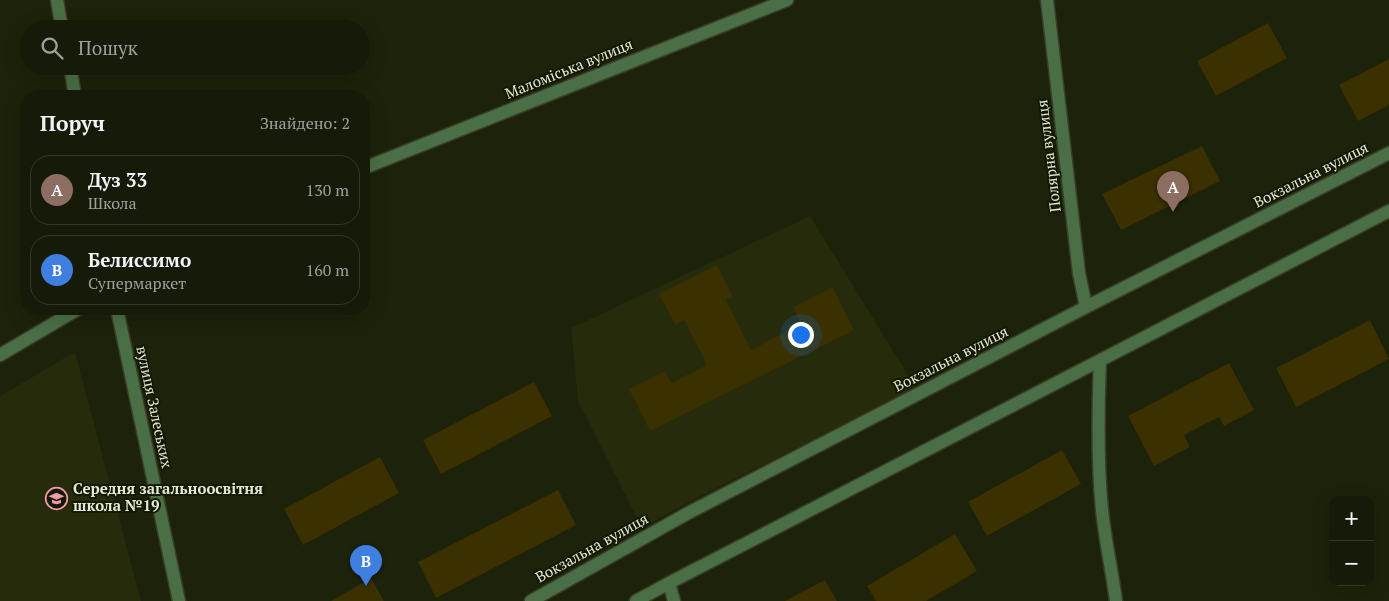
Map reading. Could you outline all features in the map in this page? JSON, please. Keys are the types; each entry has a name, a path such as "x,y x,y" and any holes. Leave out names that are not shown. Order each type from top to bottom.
{"street":[{"path":"57,0 60,20"},
{"name":"Маломіська вулиця","path":"370,166 787,0"},
{"name":"Полярна вулиця","path":"1047,0 1079,273 1086,307"},
{"path":"72,75 74,90"},
{"name":"Вокзальна вулиця","path":"531,601 690,512 1389,153"},
{"path":"636,601 1389,211"},
{"path":"0,355 68,315"},
{"name":"вулиця Залеських","path":"118,315 179,601"},
{"path":"1100,361 1097,432 1100,484 1102,511 1116,601"},
{"path":"669,583 674,601"}],"shaded area":[{"path":"810,216 916,388 681,506 642,528 578,401 571,328"},
{"name":"Середня загальноосвітня школа №19","path":"75,352 141,601 0,601 0,396"}],"building":[{"path":"1268,23 1287,58 1216,96 1197,61"},
{"path":"1389,59 1389,105 1358,121 1339,85"},
{"path":"1202,146 1220,181 1121,230 1102,194"},
{"path":"717,265 733,297 726,300 751,350 801,324 793,307 833,287 854,330 650,431 629,389 665,371 671,383 707,365 684,320 675,325 659,294"},
{"path":"1370,320 1389,359 1296,407 1276,368"},
{"path":"1229,363 1254,410 1224,426 1219,417 1184,435 1190,447 1154,466 1128,416"},
{"path":"534,382 552,416 441,474 423,440"},
{"path":"1062,450 1081,484 987,536 968,502"},
{"path":"380,457 399,493 303,545 284,509"},
{"path":"558,490 576,525 436,598 418,562"},
{"path":"955,534 977,571 926,601 876,601 867,586"},
{"path":"371,578 384,601 331,601 343,594"},
{"path":"825,580 837,601 785,601"}],"place":[{"name":"Дуз 33","path":"1173,212"},
{"name":"Середня загальноосвітня школа №19","path":"57,498"},
{"name":"Белиссимо","path":"366,586"}]}
